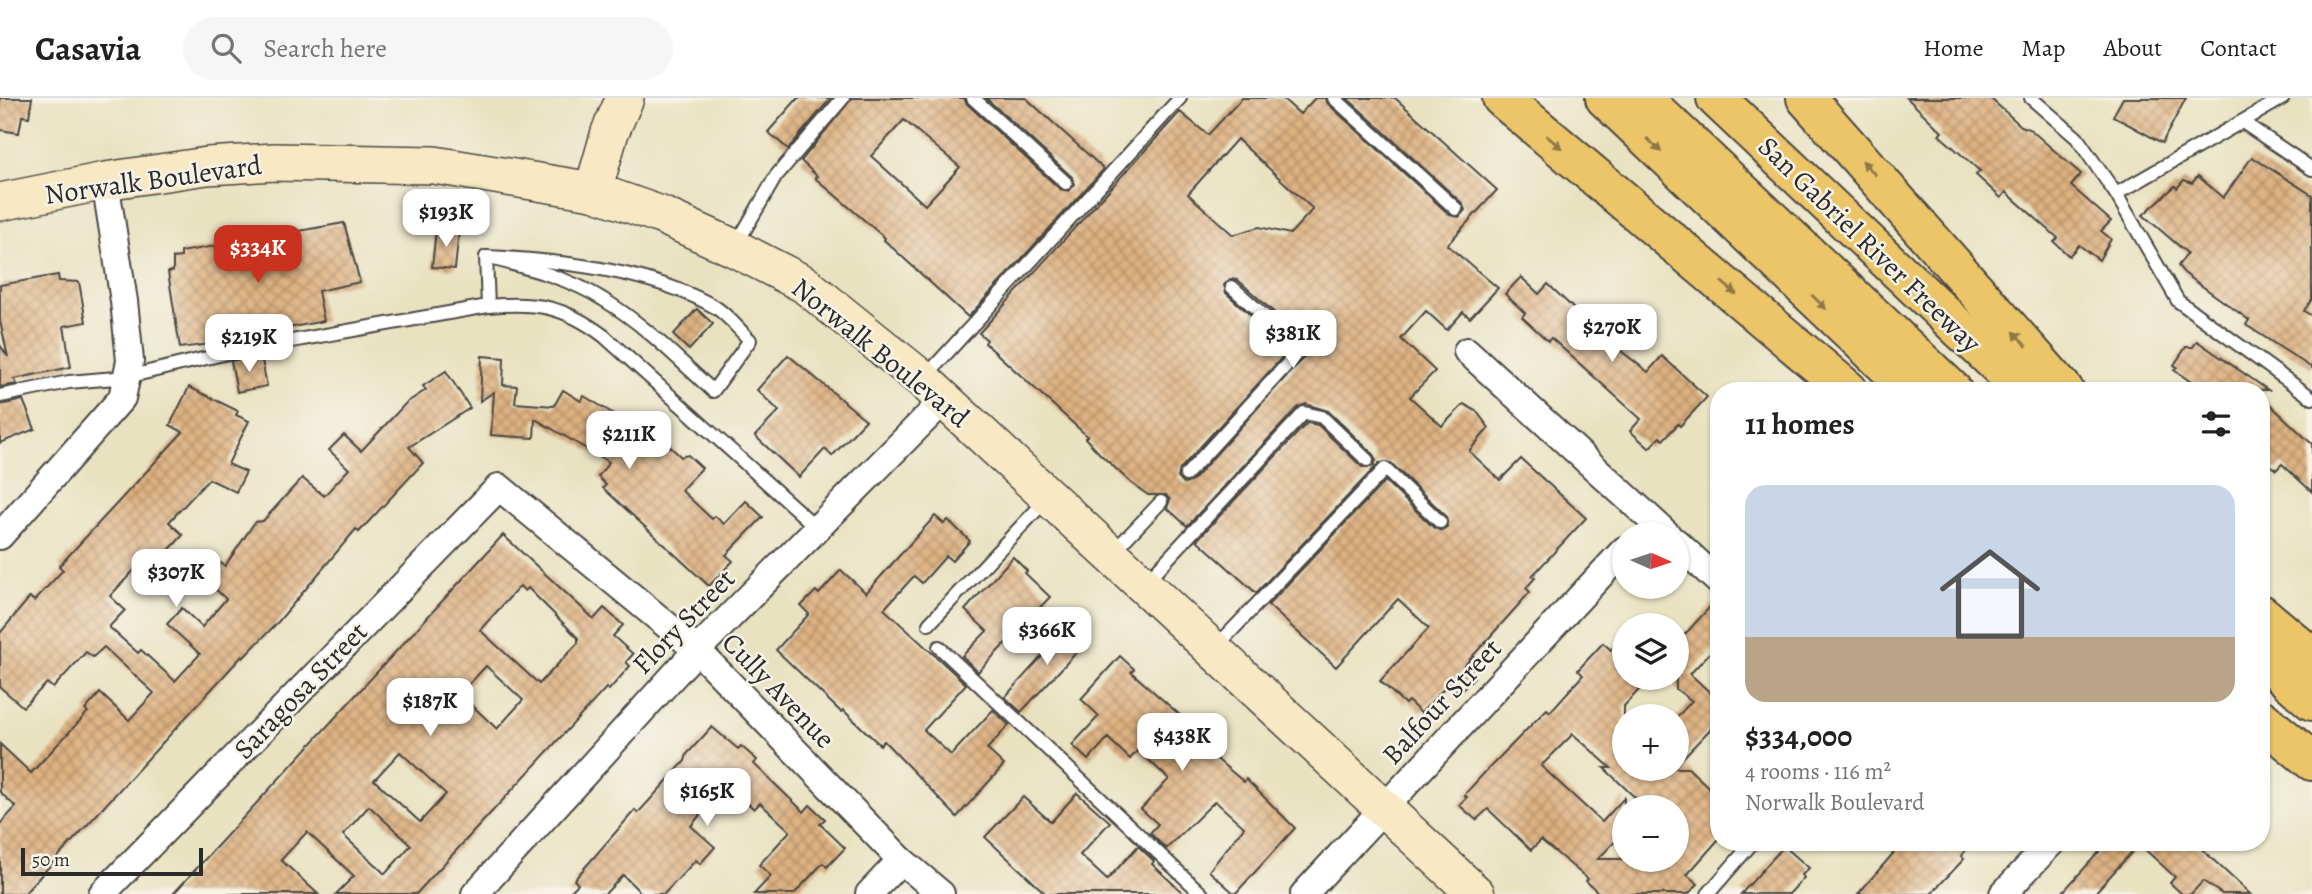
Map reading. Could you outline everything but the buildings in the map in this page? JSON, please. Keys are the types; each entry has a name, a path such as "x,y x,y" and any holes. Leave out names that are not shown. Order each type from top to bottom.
{"highway":[{"path":"1502,98 1839,382"},
{"path":"1605,98 1904,382"},
{"path":"1642,98 1944,382"},
{"path":"1665,98 1966,382"},
{"name":"San Gabriel River Freeway","path":"1716,98 2016,382"},
{"path":"1806,98 2057,382"},
{"path":"2270,622 2312,657"},
{"path":"2270,664 2312,701"},
{"path":"2270,687 2312,723"},
{"path":"2270,726 2312,761"}],"main road":[{"path":"593,191 610,132 625,98"},
{"name":"Norwalk Boulevard","path":"0,202 104,181 207,166 300,162 434,165 593,191 661,215 734,248 804,285 934,389 1476,894"}],"street":[{"path":"0,536 122,398 130,361 124,301 104,181"},
{"path":"1467,351 1646,522"},
{"name":"Flory Street","path":"475,894 697,650 817,528 934,389"},
{"name":"Cully Avenue","path":"499,487 697,650 901,859 941,894"},
{"name":"Saragosa Street","path":"102,894 499,487"},
{"path":"1689,554 1710,574"},
{"name":"Balfour Street","path":"1304,894 1612,563"},
{"path":"2003,894 2044,851"},
{"path":"869,894 901,859"}],"lane":[{"path":"734,248 776,176 843,98"},
{"path":"972,98 1066,183"},
{"path":"934,389 1180,98"},
{"path":"1334,98 1456,209"},
{"path":"2031,98 2077,138 2116,194 2178,301 2312,398"},
{"path":"2116,194 2244,123 2283,98"},
{"path":"2244,123 2312,169"},
{"path":"486,257 488,306"},
{"path":"486,257 555,260 643,280 716,308 750,340 713,391 636,322 602,298 528,268 486,257"},
{"path":"1186,475 1301,349 1232,287"},
{"path":"0,396 69,382 127,377 236,351 488,306 533,304 554,308 582,320 817,528"},
{"path":"1144,585 1304,413 1322,417 1367,460"},
{"path":"1213,650 1385,469 1440,522"},
{"path":"929,624 1049,497"},
{"path":"1111,554 1161,502"},
{"path":"939,647 1202,894"},
{"path":"1708,894 1745,851"}]}
